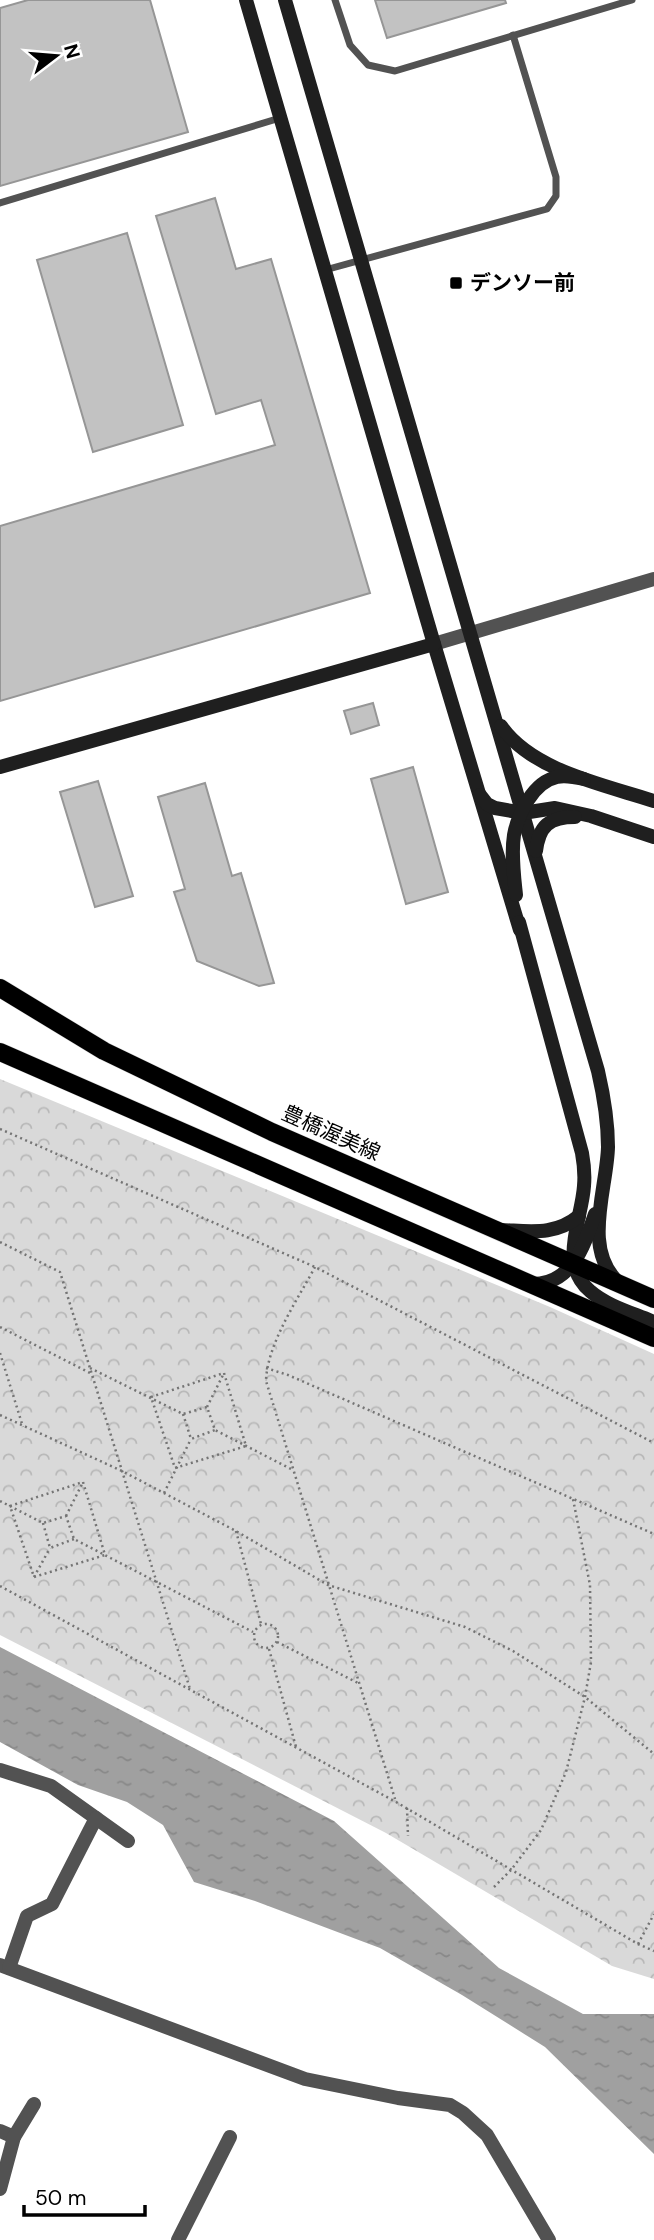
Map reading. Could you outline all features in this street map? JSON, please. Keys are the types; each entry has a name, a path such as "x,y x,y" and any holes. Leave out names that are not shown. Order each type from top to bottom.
{"main road":[{"name":"豊橋渥美線","path":"0,988 104,1051 272,1132 654,1298"},
{"path":"0,1052 654,1338"}],"street":[{"path":"246,0 520,930 582,1153 584,1186 574,1242 574,1264 587,1289 602,1299 654,1322"},
{"path":"285,0 604,1097 608,1146 598,1238 609,1272 621,1284"},
{"path":"0,767 654,579"},
{"path":"495,718 509,738 523,751 583,779 654,801"},
{"path":"520,930 513,838 517,824 529,799 542,784 555,777 583,779"},
{"path":"480,795 495,808 523,813 555,808 654,837"},
{"path":"536,856 538,836 546,824 566,817 591,817"},
{"path":"531,1284 554,1281 574,1264 590,1230 603,1189"},
{"path":"494,1230 550,1232 565,1227 579,1216"},
{"path":"0,1770 51,1786 128,1841"},
{"path":"96,1818 52,1904 27,1916 4,1966 305,2079 398,2098 450,2105 487,2135 549,2240"},
{"path":"0,2189 14,2137 34,2104"},
{"path":"0,2131 14,2137"},
{"path":"178,2240 230,2137"}],"lane":[{"path":"335,0 350,45 368,65 395,71 632,0"},
{"path":"325,270 547,209 555,196 556,177 513,35"},
{"path":"0,203 281,118"}],"path":[{"path":"0,1129 315,1267 654,1443"},
{"path":"0,1242 60,1272 190,1689"},
{"path":"315,1267 275,1346 266,1368 266,1381 396,1802"},
{"path":"0,1327 92,1374"},
{"path":"0,1353 23,1427"},
{"path":"90,1368 183,1414 207,1407"},
{"path":"266,1368 288,1375 654,1534"},
{"path":"151,1397 224,1373"},
{"path":"224,1373 207,1407 215,1430 294,1471"},
{"path":"224,1373 246,1446"},
{"path":"151,1397 174,1468"},
{"path":"183,1414 191,1439"},
{"path":"0,1415 122,1471 236,1531 328,1585 465,1627 513,1651 585,1697 654,1754"},
{"path":"164,1493 174,1468 191,1439 215,1430"},
{"path":"174,1468 246,1446"},
{"path":"83,1482 105,1555"},
{"path":"83,1482 66,1516 74,1539 253,1632"},
{"path":"10,1506 83,1482"},
{"path":"494,1887 511,1870 541,1830 566,1772 585,1697 592,1662 590,1585 573,1499"},
{"path":"0,1501 43,1523 66,1516"},
{"path":"10,1506 34,1577"},
{"path":"43,1523 50,1548"},
{"path":"236,1531 261,1624"},
{"path":"34,1577 50,1548 74,1539"},
{"path":"34,1577 105,1555"},
{"path":"0,1586 407,1808 654,1951"},
{"path":"261,1624 271,1624 278,1632 277,1642 269,1649 260,1648 253,1640 253,1632 261,1624"},
{"path":"277,1642 359,1684"},
{"path":"269,1649 296,1747"},
{"path":"407,1808 408,1836"},
{"path":"638,1944 654,1914"}],"green space":[{"path":"0,1079 550,1307 654,1354 654,1979 612,1966 386,1833 0,1635"}],"water":[{"path":"0,1647 334,1821 499,1968 583,2014 654,2014 654,2154 545,2047 380,1948 255,1901 194,1882 163,1825 127,1802 78,1785 0,1742"}],"building":[{"path":"28,0 150,0 188,132 0,186 0,8"},
{"path":"375,0 505,0 506,3 387,38"},
{"path":"215,198 236,269 271,259 370,593 0,701 0,526 275,445 261,400 216,414 156,216"},
{"path":"127,233 183,425 93,452 37,260"},
{"path":"373,703 379,725 351,734 344,711"},
{"path":"413,767 448,892 406,904 371,779"},
{"path":"98,781 133,896 95,907 60,792"},
{"path":"205,783 232,876 241,873 274,983 259,986 197,961 174,892 185,889 158,797"}],"place":[{"name":"デンソー前","path":"456,283"}]}
